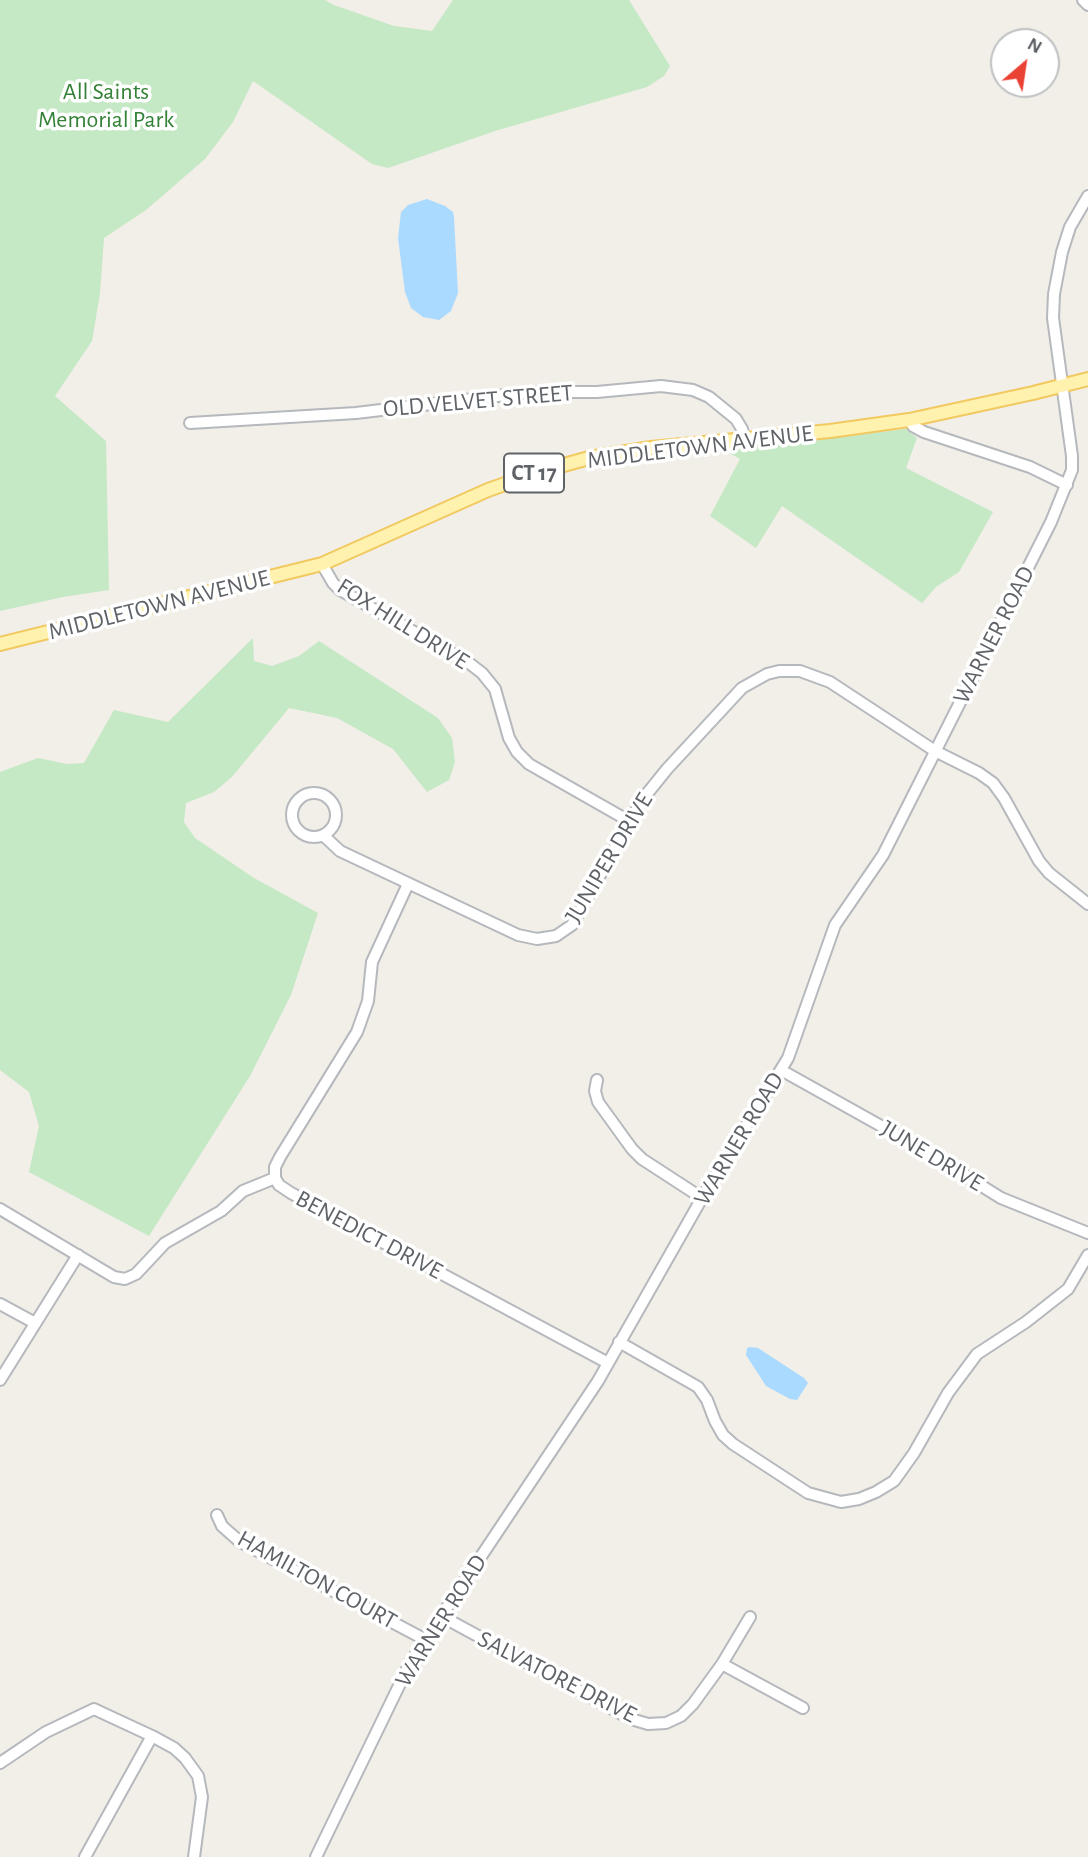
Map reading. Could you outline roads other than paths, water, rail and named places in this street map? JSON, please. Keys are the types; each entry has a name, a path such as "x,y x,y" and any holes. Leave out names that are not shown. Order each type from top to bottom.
{"main road":[{"name":"MIDDLETOWN AVENUE","path":"0,644 323,564 488,490 542,471 626,452 909,420 1088,379"}],"street":[{"path":"1083,0 1088,5"},
{"name":"WARNER ROAD","path":"316,1857 410,1662 608,1363 702,1199 788,1058 835,925 883,855 1051,522 1072,470 1053,318 1054,294 1070,227 1088,196"},
{"name":"OLD VELVET STREET","path":"190,423 356,413 531,392 597,392 661,386 693,390 709,397 736,419 744,439"},
{"path":"909,420 912,426 918,429 1030,467 1067,485"},
{"name":"FOX HILL DRIVE","path":"323,564 340,590 482,673 495,689 513,745 529,764 629,821"},
{"name":"JUNIPER DRIVE","path":"324,836 332,829 334,809 326,797 307,794 296,801 292,818 295,827 305,835 324,836 340,851 518,935 537,939 549,938 572,925 629,821 654,784 735,696 757,679 779,671 800,671 820,677 935,751 993,783 1049,873 1088,904"},
{"name":"BENEDICT DRIVE","path":"408,884 372,962 368,1001 360,1024 280,1157 275,1167 275,1178 279,1185 291,1193 608,1363"},
{"name":"JUNE DRIVE","path":"781,1070 924,1150 1002,1198 1088,1233"},
{"path":"597,1080 595,1091 598,1102 632,1149 642,1159 702,1199"},
{"path":"0,1209 114,1277 125,1279 132,1277 165,1243 221,1211 243,1191 275,1178"},
{"path":"0,1380 78,1255"},
{"path":"619,1342 698,1387 723,1435 767,1467 816,1496 841,1502 859,1499 894,1481 910,1460 947,1393 977,1354 1026,1322 1069,1289 1088,1255"},
{"path":"0,1304 36,1323"},
{"name":"HAMILTON COURT","path":"217,1515 222,1526 239,1541 424,1639"},
{"name":"SALVATORE DRIVE","path":"440,1616 631,1719 649,1724 666,1723 681,1716 693,1704 722,1664 750,1617"},
{"path":"722,1664 803,1708"},
{"path":"0,1763 46,1732 94,1709 152,1736 174,1748 198,1776 202,1797 194,1857"},
{"path":"85,1857 152,1736"}],"water":[{"path":"427,199 445,206 453,212 454,217 458,293 451,311 439,320 423,317 411,308 405,292 398,238 401,212 408,205"},
{"path":"747,1348 758,1348 804,1378 808,1383 797,1400 766,1386 746,1355"}],"park label":[{"name":"All Saints Memorial Park","path":"106,106"}]}
